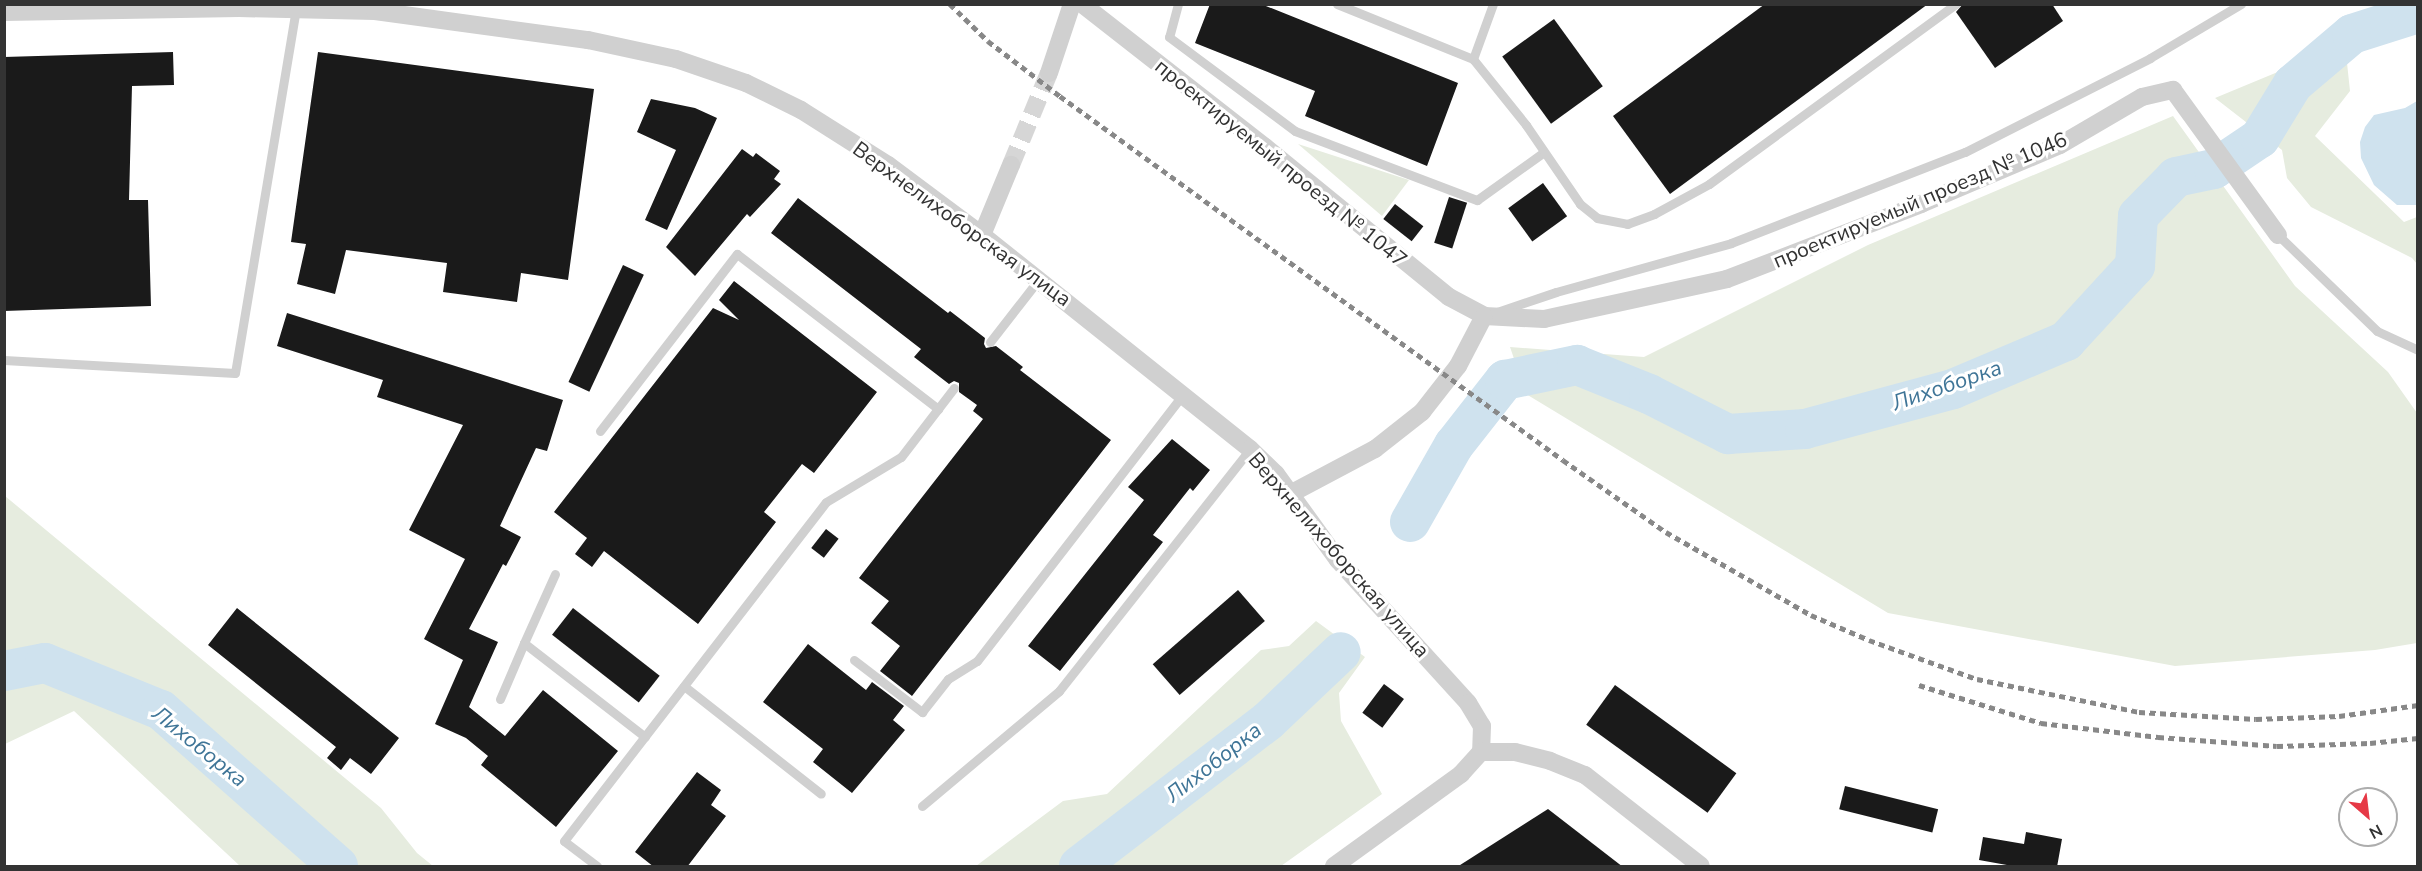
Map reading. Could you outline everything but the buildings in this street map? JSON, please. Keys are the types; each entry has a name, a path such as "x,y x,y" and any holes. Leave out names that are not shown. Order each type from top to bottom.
{"street":[{"path":"1049,73 1072,4"},
{"name":"проектируемый проезд № 1047","path":"1082,4 1265,147 1449,297 1484,316"},
{"name":"Верхнелихоборская улица","path":"4,12 307,7 387,12 588,40 676,59 746,83 801,110 888,165 982,235 1250,449 1276,474 1338,560 1468,703 1482,726 1481,752"},
{"name":"проектируемый проезд № 1046","path":"1484,316 1544,319 1727,279 1921,204 2060,145 2142,97 2173,90 2278,235"},
{"path":"982,235 1011,165"},
{"path":"1290,494 1376,448 1422,412 1458,366 1484,316"},
{"path":"1334,867 1461,774 1481,752 1515,752 1550,761 1585,775 1701,867"}],"lane":[{"path":"1178,4 1168,37 1295,131 1477,200 1544,152"},
{"path":"1337,4 1473,59 1544,152 1580,204 1597,218 1627,224 1654,214 1709,184 1956,4"},
{"path":"1473,59 1493,4"},
{"path":"1484,316 1556,292 1731,243 1965,152 2150,58 2241,4"},
{"path":"4,360 235,373 307,7"},
{"path":"2278,235 2377,331 2418,350"},
{"path":"600,431 737,254 938,410"},
{"path":"990,342 1039,279"},
{"path":"597,867 564,841 826,502 901,457 954,388"},
{"path":"854,660 922,712 948,679 977,660 1183,394"},
{"path":"921,806 1059,691 1250,449"},
{"path":"500,699 555,574"},
{"path":"524,643 645,737"},
{"path":"684,686 821,794"}],"shaded area":[{"path":"2345,44 2350,91 2315,136 2404,222 2417,217 2417,264 2412,258 2311,207 2287,178 2282,150 2215,98"},
{"path":"2173,116 2295,286 2388,372 2417,413 2417,643 2375,650 2175,666 1888,613 1526,394 1510,347 1644,357 1868,245"},
{"path":"1298,144 1409,180 1382,216"},
{"path":"5,496 381,808 417,853 433,866 240,866 74,711 5,744"},
{"path":"1316,621 1365,657 1339,693 1341,721 1382,794 1281,866 976,866 1063,801 1107,794 1261,650 1289,646"}],"water":[{"path":"2417,101 2417,205 2397,205 2374,185 2361,158 2360,142 2365,127 2374,115 2405,108"}],"waterway":[{"name":"Лихоборка","path":"1410,522 1454,445 1505,380 1577,365 1649,394 1728,434 1805,429 1953,389 2066,341 2135,266 2138,216 2176,177 2214,169 2260,138 2293,84 2352,34 2418,13"},
{"name":"Лихоборка","path":"1079,866 1268,721 1341,652"},
{"name":"Лихоборка","path":"4,671 45,663 161,710 338,866"}],"tunnel":[{"path":"1011,165 1049,73"}],"railway":[{"path":"950,4 988,41 1060,96 1563,460 1666,532 1811,615 1869,640 1977,679 2139,712 2256,719 2339,716 2418,705"},
{"path":"1919,685 2041,723 2158,737 2277,746 2370,743 2418,738"}]}
